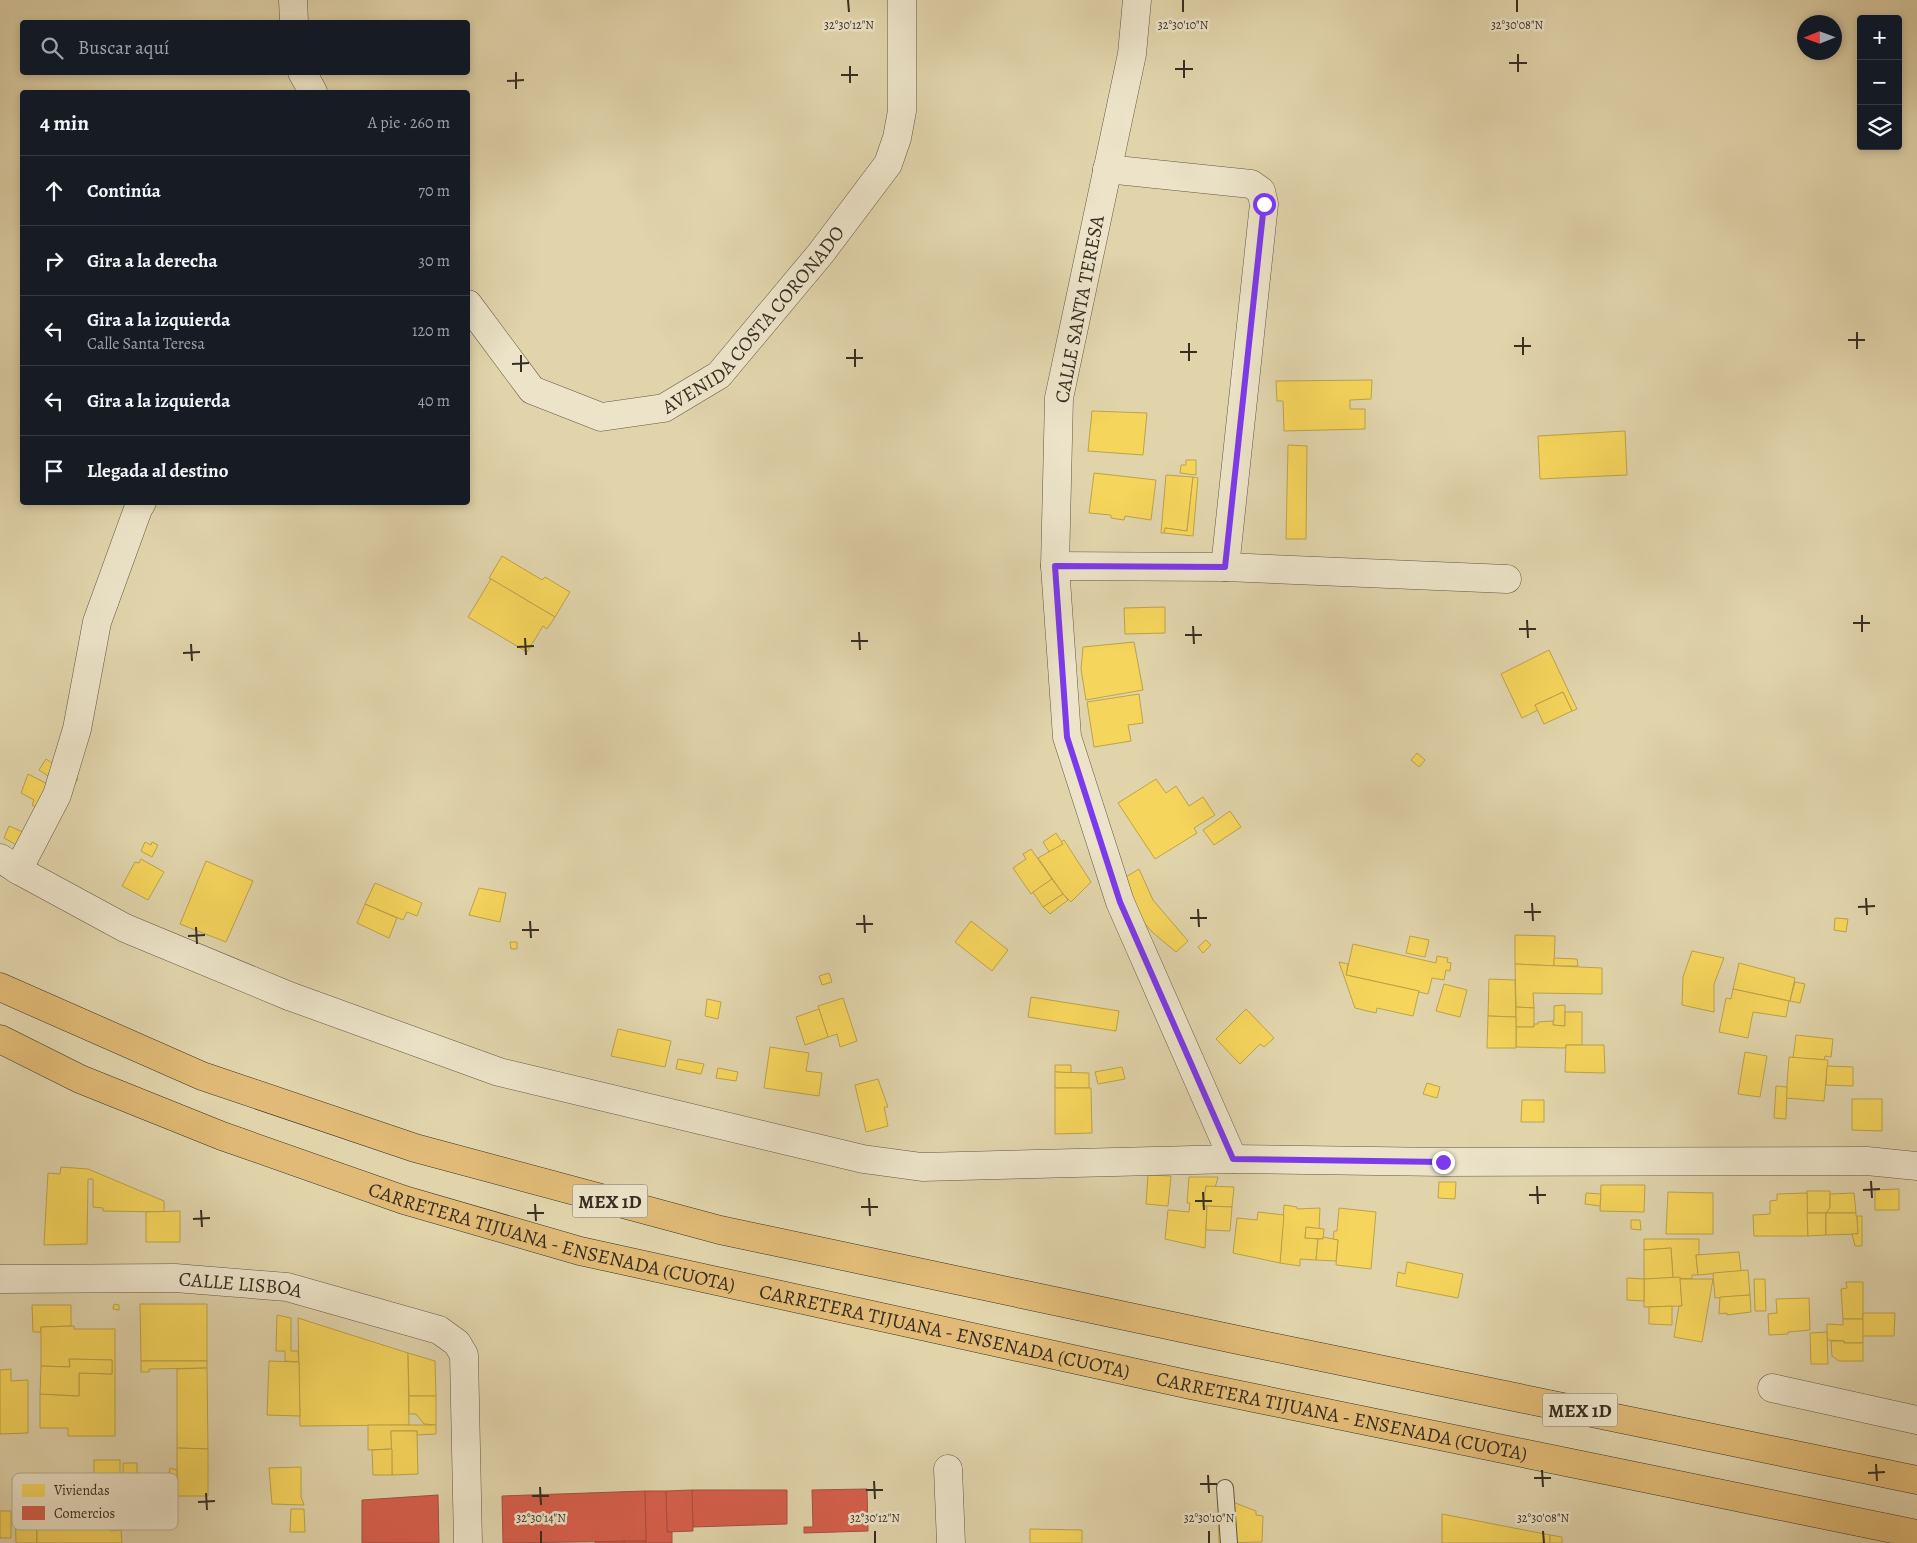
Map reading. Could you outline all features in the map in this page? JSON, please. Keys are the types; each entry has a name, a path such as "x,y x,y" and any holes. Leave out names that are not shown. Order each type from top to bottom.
{"highway":[{"name":"MEX 1D","path":"0,987 202,1076 415,1148 720,1230 1242,1341 1917,1480"},
{"name":"CARRETERA TIJUANA - ENSENADA (CUOTA)","path":"0,1039 80,1079 222,1136 404,1200 580,1251 1191,1385 1917,1534"}],"street":[{"path":"293,0 294,20"},
{"name":"AVENIDA COSTA CORONADO","path":"470,307 532,390 601,417 664,408 719,375 821,253 888,164 897,138 902,111 902,0"},
{"name":"CALLE SANTA TERESA","path":"1136,0 1132,54 1059,398 1055,566 1067,737 1120,902 1233,1159"},
{"path":"304,75 312,90"},
{"path":"1107,169 1251,184 1261,191 1264,204 1225,567"},
{"path":"140,505 97,622 77,729 57,795 9,864 134,932 289,996 499,1072 844,1155 922,1167 1233,1159 1443,1162 1867,1161 1917,1166"},
{"path":"1055,566 1225,567 1507,579"},
{"name":"CALLE LISBOA","path":"0,1279 175,1278 287,1286 440,1330 457,1343 464,1355 468,1543"},
{"path":"1772,1388 1917,1420"},
{"path":"948,1469 951,1543"}],"lane":[{"path":"1225,1488 1229,1543"}],"building: Viviendas":[{"path":"1372,380 1371,399 1350,400 1350,409 1365,409 1365,429 1284,431 1283,401 1277,401 1276,381"},
{"path":"1092,411 1147,413 1143,455 1088,451"},
{"path":"1625,431 1627,475 1540,479 1538,436"},
{"path":"1288,445 1307,446 1306,539 1286,539"},
{"path":"1186,460 1196,460 1196,475 1180,473 1181,465 1186,465"},
{"path":"1094,473 1156,480 1151,520 1125,516 1124,520 1111,518 1111,515 1089,513"},
{"path":"1166,475 1193,477 1187,531 1165,528 1164,533 1161,533"},
{"path":"1193,477 1198,478 1193,536 1164,533 1165,528 1187,531"},
{"path":"502,556 542,580 545,577 570,592 555,617 489,578"},
{"path":"491,579 555,617 547,629 543,626 527,652 468,617"},
{"path":"1165,607 1165,633 1125,634 1124,608"},
{"path":"1134,642 1143,690 1086,700 1081,669 1083,647"},
{"path":"1549,650 1577,709 1572,711 1563,692 1535,705 1538,710 1522,718 1501,674"},
{"path":"1563,692 1572,711 1544,724 1535,705"},
{"path":"1139,694 1143,723 1128,725 1131,741 1094,747 1087,702"},
{"path":"1417,753 1425,760 1419,767 1411,760"},
{"path":"46,759 78,779 70,790 39,770"},
{"path":"28,774 61,791 50,814 32,805 34,800 21,793"},
{"path":"1156,779 1166,793 1176,786 1189,806 1203,797 1215,815 1194,828 1197,833 1155,859 1118,803"},
{"path":"1230,811 1241,827 1214,845 1203,830"},
{"path":"9,826 23,832 17,845 4,838"},
{"path":"1056,833 1063,844 1050,853 1043,842"},
{"path":"1064,840 1091,882 1071,902 1063,894 1038,858 1063,844 1061,842"},
{"path":"145,842 151,845 152,842 158,845 152,857 141,851"},
{"path":"1031,849 1052,879 1031,894 1013,868 1026,859 1023,854"},
{"path":"141,859 164,872 148,900 122,886 135,862 139,863"},
{"path":"206,861 253,881 226,942 180,924"},
{"path":"1139,869 1153,900 1188,941 1176,952 1152,932 1135,912 1119,881"},
{"path":"1052,879 1063,894 1043,907 1033,892"},
{"path":"375,883 422,903 417,916 407,912 403,920 365,904"},
{"path":"479,888 506,893 500,922 469,915"},
{"path":"1063,894 1068,900 1050,914 1043,907"},
{"path":"365,904 397,918 389,938 357,923"},
{"path":"1835,918 1848,919 1846,932 1834,930"},
{"path":"971,921 1008,950 992,971 955,942"},
{"path":"1515,935 1555,936 1554,966 1515,964"},
{"path":"1410,936 1429,940 1425,957 1406,953"},
{"path":"1206,940 1211,945 1203,953 1198,947"},
{"path":"510,942 517,942 517,949 511,949"},
{"path":"1353,944 1436,963 1437,956 1448,958 1447,962 1451,963 1450,971 1446,970 1444,980 1432,978 1428,994 1346,975"},
{"path":"1692,951 1724,958 1714,984 1714,1012 1682,1005 1683,977"},
{"path":"1554,958 1577,959 1578,966 1554,966"},
{"path":"1339,962 1348,964 1346,975 1419,991 1413,1016 1377,1008 1376,1013 1355,1008"},
{"path":"1739,963 1795,978 1790,1001 1733,989"},
{"path":"1515,964 1602,968 1602,994 1533,993 1534,1008 1516,1007"},
{"path":"829,973 832,982 822,985 819,976"},
{"path":"1489,979 1515,980 1516,1017 1488,1016"},
{"path":"1795,982 1805,984 1800,1003 1790,1001"},
{"path":"1444,984 1467,990 1460,1017 1436,1011"},
{"path":"1733,989 1789,1001 1786,1017 1753,1012 1748,1038 1719,1032 1726,998 1731,999"},
{"path":"1031,997 1119,1011 1116,1031 1028,1017"},
{"path":"843,998 857,1041 840,1047 837,1034 828,1037 818,1006"},
{"path":"707,999 721,1002 718,1019 705,1016"},
{"path":"1565,1005 1565,1026 1553,1025 1554,1006"},
{"path":"1516,1007 1534,1008 1534,1027 1516,1027"},
{"path":"819,1009 828,1037 805,1045 796,1017"},
{"path":"1246,1009 1274,1038 1264,1047 1260,1044 1240,1064 1216,1039"},
{"path":"1565,1012 1582,1012 1582,1045 1566,1045 1565,1048 1516,1047 1516,1027 1534,1027 1534,1024 1538,1024 1538,1022 1553,1021 1553,1025 1565,1026"},
{"path":"1488,1016 1516,1017 1516,1048 1487,1048"},
{"path":"618,1029 671,1041 665,1067 611,1056"},
{"path":"1796,1035 1833,1039 1831,1057 1825,1056 1824,1060 1793,1058"},
{"path":"1566,1045 1604,1045 1605,1073 1565,1072"},
{"path":"770,1047 809,1053 806,1071 822,1073 819,1096 764,1088"},
{"path":"1745,1052 1767,1056 1760,1097 1738,1094"},
{"path":"1789,1057 1828,1060 1824,1101 1786,1098"},
{"path":"678,1059 704,1064 701,1074 676,1069"},
{"path":"1055,1065 1071,1065 1071,1073 1055,1072"},
{"path":"1827,1066 1853,1067 1853,1086 1826,1085"},
{"path":"1122,1067 1125,1079 1098,1084 1095,1072"},
{"path":"718,1068 738,1072 736,1081 716,1078"},
{"path":"1055,1072 1089,1073 1089,1088 1055,1088"},
{"path":"878,1079 888,1107 884,1107 888,1126 866,1132 855,1085"},
{"path":"1427,1083 1440,1087 1437,1098 1423,1094"},
{"path":"1776,1086 1787,1087 1786,1119 1774,1118"},
{"path":"1055,1088 1091,1088 1092,1133 1055,1134"},
{"path":"1852,1099 1882,1099 1882,1131 1852,1130"},
{"path":"1522,1100 1544,1100 1544,1122 1521,1122"},
{"path":"61,1167 88,1169 164,1201 164,1212 103,1211 103,1208 93,1207 93,1179 88,1179 87,1244 44,1245 48,1173 60,1174"},
{"path":"1148,1175 1171,1176 1168,1206 1146,1204"},
{"path":"1189,1177 1218,1177 1215,1188 1206,1186 1203,1206 1207,1206 1205,1248 1165,1239 1168,1210 1189,1212 1190,1203 1187,1203"},
{"path":"1439,1182 1456,1182 1455,1199 1438,1198"},
{"path":"1601,1185 1645,1185 1644,1212 1600,1211"},
{"path":"1206,1186 1234,1187 1232,1207 1203,1206"},
{"path":"1899,1189 1899,1210 1875,1210 1875,1190"},
{"path":"1807,1191 1830,1191 1830,1208 1826,1213 1807,1213"},
{"path":"1668,1192 1713,1193 1713,1234 1666,1234"},
{"path":"1586,1193 1601,1194 1600,1206 1585,1204"},
{"path":"1807,1193 1808,1236 1754,1236 1753,1215 1770,1214 1770,1201 1777,1200 1777,1194"},
{"path":"1854,1193 1856,1213 1826,1213 1830,1208 1830,1194"},
{"path":"1284,1205 1297,1207 1297,1209 1320,1208 1319,1229 1306,1227 1305,1238 1318,1239 1316,1260 1300,1259 1300,1266 1280,1263"},
{"path":"1207,1206 1232,1207 1230,1231 1206,1230"},
{"path":"1339,1208 1376,1212 1371,1269 1336,1265 1338,1240 1333,1239 1334,1231 1337,1231"},
{"path":"180,1211 180,1242 146,1242 146,1212"},
{"path":"1258,1212 1284,1215 1280,1263 1233,1253 1237,1218 1257,1220"},
{"path":"1807,1213 1826,1213 1826,1235 1808,1236"},
{"path":"1826,1213 1856,1213 1858,1234 1826,1235"},
{"path":"1857,1216 1862,1216 1862,1246 1855,1246 1852,1234 1858,1234"},
{"path":"1631,1220 1640,1220 1641,1230 1631,1229"},
{"path":"1306,1227 1324,1229 1323,1239 1305,1238"},
{"path":"1323,1237 1338,1240 1336,1261 1316,1260 1318,1239 1323,1239"},
{"path":"1644,1239 1699,1239 1699,1255 1696,1255 1698,1275 1692,1275 1692,1279 1673,1278 1671,1248 1644,1250"},
{"path":"1671,1248 1673,1278 1644,1279 1644,1250"},
{"path":"1739,1252 1741,1271 1698,1275 1696,1255"},
{"path":"1407,1262 1463,1274 1458,1298 1396,1286 1398,1272 1405,1274"},
{"path":"1748,1270 1750,1295 1715,1298 1713,1273"},
{"path":"1680,1277 1682,1306 1644,1307 1644,1279"},
{"path":"1627,1278 1644,1279 1644,1301 1627,1300"},
{"path":"1680,1279 1713,1279 1702,1342 1674,1337 1679,1306 1682,1306"},
{"path":"1754,1279 1765,1279 1766,1311 1755,1311"},
{"path":"1846,1282 1863,1282 1863,1319 1843,1319 1841,1289 1847,1288"},
{"path":"1750,1295 1751,1312 1719,1314 1720,1297"},
{"path":"1809,1298 1810,1330 1769,1335 1768,1314 1777,1313 1776,1299"},
{"path":"114,1304 119,1305 119,1310 113,1309"},
{"path":"140,1304 207,1304 207,1361 141,1361"},
{"path":"32,1305 71,1305 71,1326 41,1327 41,1332 33,1332"},
{"path":"1672,1306 1672,1325 1649,1324 1649,1307"},
{"path":"1863,1313 1895,1313 1894,1336 1862,1336"},
{"path":"277,1315 291,1318 291,1351 298,1351 299,1362 285,1361 285,1351 276,1351"},
{"path":"298,1318 408,1353 409,1425 300,1426"},
{"path":"1843,1319 1863,1319 1863,1343 1844,1343 1844,1341 1827,1340 1827,1324 1843,1325"},
{"path":"74,1326 74,1329 115,1329 115,1436 68,1436 68,1428 40,1428 40,1394 79,1396 79,1373 112,1374 112,1360 69,1359 70,1367 41,1366 41,1327"},
{"path":"1827,1332 1828,1364 1811,1364 1810,1333"},
{"path":"1831,1341 1863,1343 1863,1361 1839,1361 1832,1356"},
{"path":"408,1353 435,1361 436,1396 409,1396"},
{"path":"69,1359 112,1360 112,1374 79,1373 79,1396 40,1394 41,1366 70,1367"},
{"path":"141,1361 207,1361 207,1368 149,1369 149,1372 141,1372"},
{"path":"269,1361 299,1362 300,1416 267,1415"},
{"path":"207,1368 208,1449 177,1448 177,1369"},
{"path":"11,1369 11,1381 28,1380 28,1433 0,1434 0,1370"},
{"path":"409,1396 436,1396 436,1425 424,1424 416,1414 409,1414"},
{"path":"368,1425 436,1425 436,1434 417,1435 417,1431 391,1431 392,1449 368,1450"},
{"path":"391,1431 417,1431 418,1474 392,1475"},
{"path":"177,1448 208,1449 208,1496 178,1496"},
{"path":"392,1449 392,1475 373,1475 372,1450"},
{"path":"94,1460 120,1460 120,1473 94,1473"},
{"path":"123,1463 137,1463 137,1473 123,1473"},
{"path":"301,1467 301,1497 304,1505 272,1504 269,1468"},
{"path":"170,1468 177,1470 177,1473 169,1473"},
{"path":"1218,1501 1230,1501 1256,1511 1256,1515 1263,1516 1262,1542 1219,1543"},
{"path":"291,1509 304,1509 305,1532 290,1532"},
{"path":"0,1511 11,1511 11,1538 0,1538"},
{"path":"1442,1514 1550,1535 1550,1543 1442,1543"},
{"path":"1030,1529 1082,1530 1082,1543 1030,1543"},
{"path":"16,1530 37,1530 37,1543 16,1543"},
{"path":"37,1530 121,1530 122,1543 37,1543"},
{"path":"1550,1535 1562,1537 1562,1543 1550,1543"}],"building: Comercios":[{"path":"867,1489 868,1531 804,1533 804,1527 813,1527 812,1490"},
{"path":"692,1490 787,1490 787,1524 693,1527"},
{"path":"692,1490 693,1531 667,1532 666,1491"},
{"path":"645,1491 666,1491 667,1532 672,1532 672,1543 646,1543"},
{"path":"645,1491 646,1541 503,1543 502,1496"},
{"path":"438,1495 439,1543 362,1543 362,1500"},
{"path":"624,1541 646,1541 646,1543 624,1543"},
{"path":"624,1541 624,1543 595,1543 595,1542"}],"route":[{"path":"1264,204 1225,567 1055,566 1067,737 1120,902 1233,1159 1443,1162"}]}
